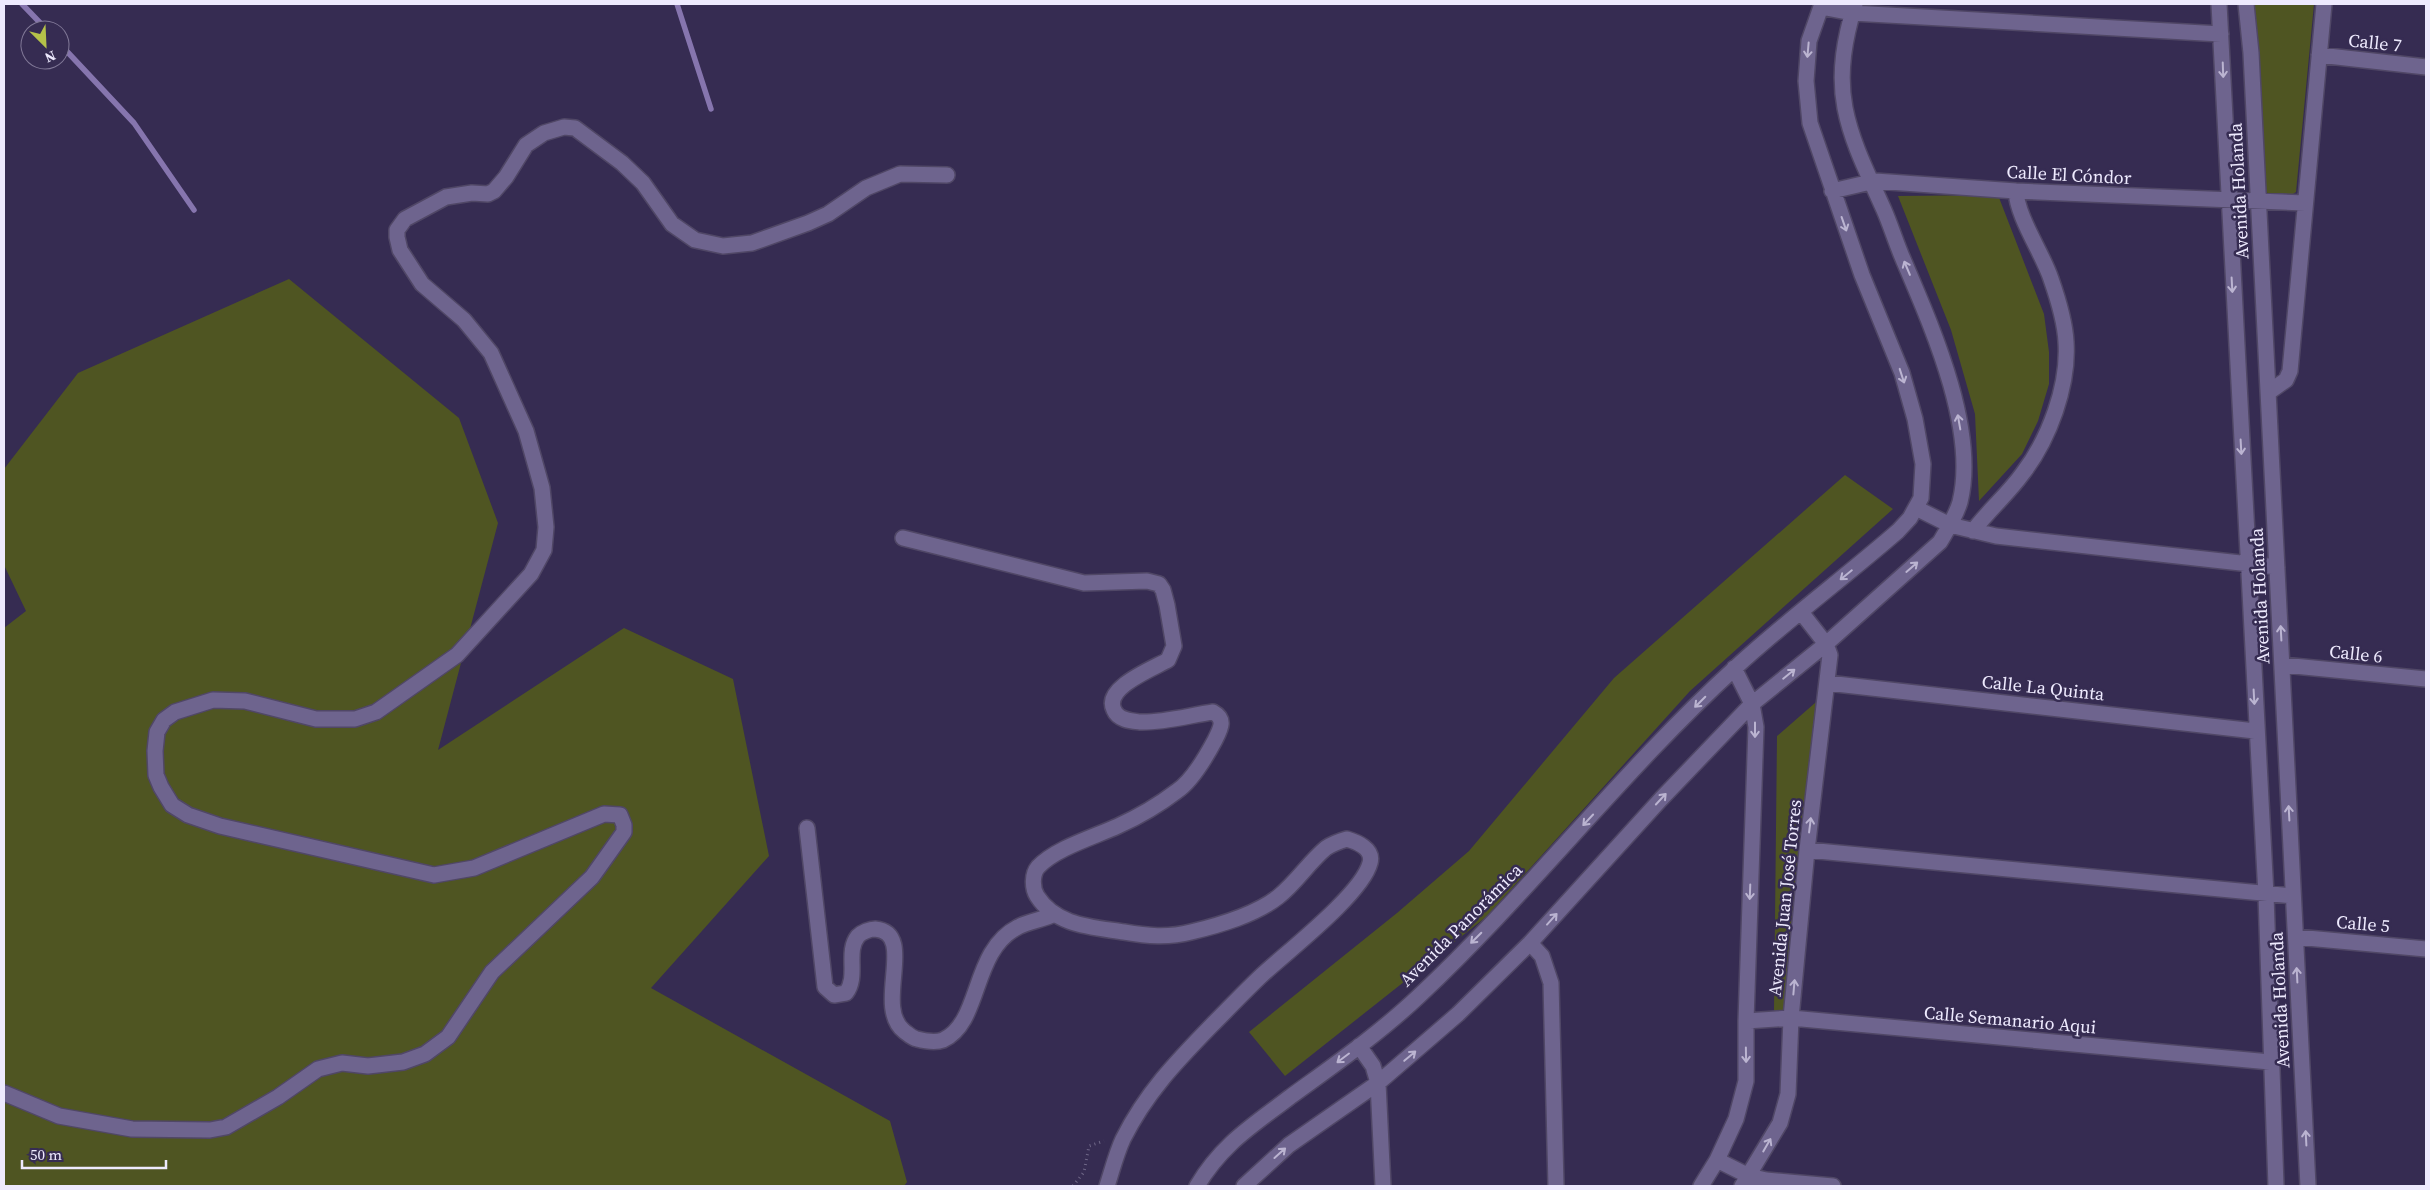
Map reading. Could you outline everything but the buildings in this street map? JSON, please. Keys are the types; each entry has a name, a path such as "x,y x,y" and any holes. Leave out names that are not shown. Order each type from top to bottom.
{"street":[{"name":"Avenida Holanda","path":"2219,4 2247,565 2266,895 2270,1062 2276,1186"},
{"name":"Avenida Holanda","path":"2246,4 2251,53 2269,392 2308,1186"},
{"path":"2269,392 2286,380 2290,371 2324,4"},
{"path":"2221,34 1821,6 1809,41 1806,81 1810,123 1862,275 1902,373 1915,419 1923,464 1921,498 1916,508 1950,525 1996,536 2277,567"},
{"path":"1244,1186 1289,1145 1378,1083 1458,1014 1530,943 1661,799 1752,704 1826,644 1940,542 1950,525 1960,502 1963,471 1962,441 1955,399 1922,304 1854,142 1845,107 1842,71 1844,43 1854,8"},
{"name":"Calle 7","path":"2319,56 2426,67"},
{"path":"4,1093 59,1116 132,1129 210,1130 226,1126 278,1097 318,1069 342,1063 368,1066 403,1062 425,1054 448,1037 492,972 592,877 624,832 624,825 620,815 604,814 474,868 434,875 220,826 188,815 172,805 161,787 156,774 155,751 157,732 164,720 176,712 213,700 245,701 316,719 355,719 376,712 457,655 531,574 544,550 546,527 542,488 526,431 491,353 464,320 422,284 400,250 397,237 398,230 404,219 446,197 472,192 488,194 494,191 506,177 526,145 544,133 564,127 575,128 622,163 642,182 672,224 695,240 723,246 752,243 808,223 828,214 866,188 900,174 947,175"},
{"name":"Calle El Cóndor","path":"1832,191 1870,182 2016,191 2305,203"},
{"path":"1973,531 2001,500 2035,457 2048,431 2064,371 2066,344 2060,308 2051,278 2018,204 2016,191"},
{"name":"Avenida Panorámica","path":"1197,1186 1211,1163 1231,1142 1359,1046 1418,997 1514,900 1650,752 1734,668 1898,531 1916,508"},
{"path":"903,538 1084,583 1147,581 1159,584 1163,590 1167,605 1174,646 1172,655 1168,660 1124,685 1114,694 1112,705 1115,713 1124,720 1142,722 1213,712 1220,716 1222,720 1221,728 1207,756 1179,790 1122,824 1050,857 1036,869 1033,884 1035,893 1045,908 1052,913 1073,924 1147,936 1175,937 1263,907 1279,896 1327,847 1347,838 1359,842 1369,853 1371,861 1365,874 1352,892 1261,976 1164,1075 1142,1105 1122,1141 1107,1186"},
{"path":"1801,612 1826,644"},
{"name":"Avenida Juan José Torres","path":"1745,1181 1780,1123 1788,1094 1792,1018 1807,850 1830,655 1826,644"},
{"name":"Calle 6","path":"2283,665 2426,679"},
{"name":"Avenida Juan José Torres","path":"1701,1186 1717,1160 1743,1100 1746,1081 1746,1021 1756,727 1752,704 1734,668"},
{"name":"Calle La Quinta","path":"1827,683 2256,731"},
{"path":"807,828 825,987 834,995 846,993 852,985 852,951 856,938 861,933 874,929 888,933 893,939 896,952 891,1009 898,1027 914,1039 932,1042 942,1040 958,1029 964,1021 982,968 998,941 1018,927 1050,916 1052,913"},
{"path":"1807,850 2266,895 2293,896"},
{"name":"Calle 5","path":"2296,937 2426,949"},
{"path":"1530,943 1542,956 1551,983 1556,1186"},
{"name":"Calle Semanario Aqui","path":"1746,1021 1792,1018 2270,1062"},
{"path":"1359,1046 1374,1066 1378,1083 1383,1186"},
{"path":"1717,1160 1745,1181 1766,1180 1833,1186"}],"path":[{"path":"1074,1186 1084,1172 1089,1146 1108,1140 1122,1141"}],"green space":[{"path":"2254,4 2314,4 2296,192 2290,196 2274,197 2266,192"},
{"path":"1998,195 2044,314 2049,352 2049,384 2038,421 2022,454 1979,501 1975,414 1951,330 1898,196"},
{"path":"289,279 459,418 498,523 438,750 624,628 733,679 769,856 651,988 890,1121 907,1182 904,1186 4,1186 4,628 26,611 4,565 4,469 78,373"},
{"path":"1845,475 1893,509 1690,691 1486,917 1285,1076 1249,1032 1397,913 1469,851 1614,678"},
{"path":"1823,696 1790,1009 1774,1011 1777,736"}],"waterway":[{"path":"22,4 37,20"},
{"path":"677,4 711,109"},
{"path":"70,55 134,123 194,210"}]}
